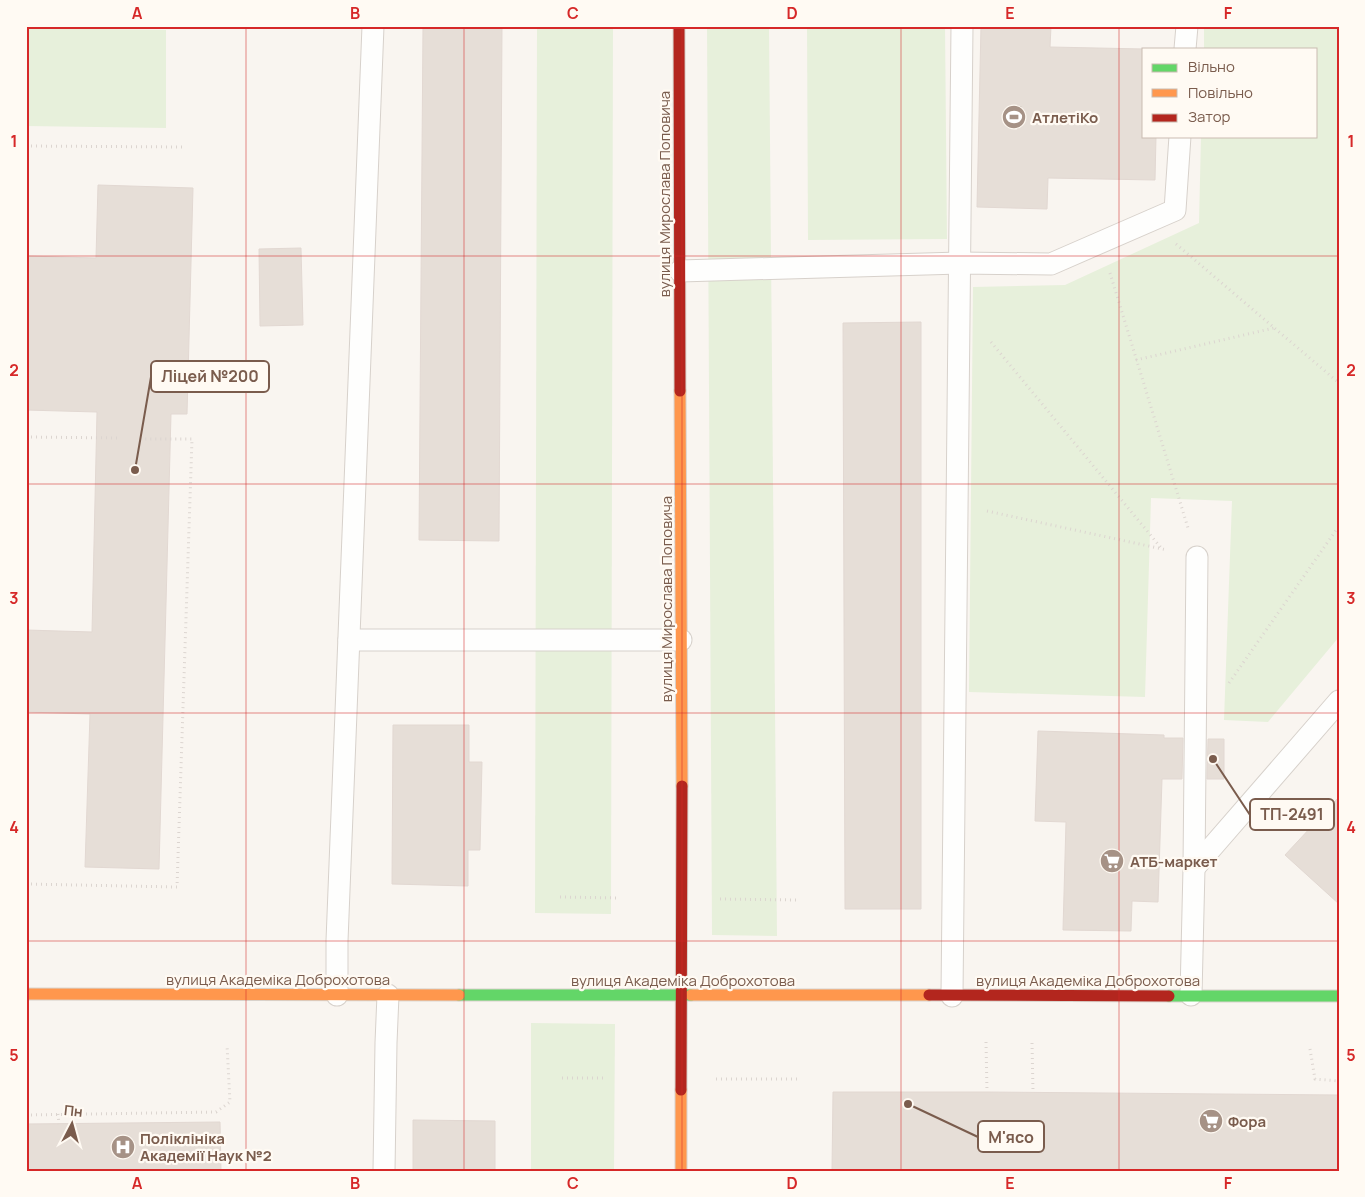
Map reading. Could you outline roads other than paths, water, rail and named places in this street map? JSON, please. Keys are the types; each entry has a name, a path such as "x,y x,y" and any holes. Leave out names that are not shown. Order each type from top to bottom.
{"street":[{"name":"вулиця Мирослава Поповича","path":"678,26 681,1171"},
{"name":"вулиця Академіка Доброхотова","path":"26,994 1339,996"}],"lane":[{"path":"337,994 337,941 372,26"},
{"path":"952,996 962,26"},
{"path":"1186,48 1187,26"},
{"path":"680,271 960,263 1051,264 1176,210 1180,138"},
{"path":"1191,995 1197,557"},
{"path":"349,640 681,640"},
{"path":"1194,868 1339,701"},
{"path":"384,1171 388,995"}],"place":[{"name":"АтлетіКо","path":"1014,117"},
{"name":"Ліцей №200","path":"135,470"},
{"name":"ТП-2491","path":"1213,759"},
{"name":"АТБ-маркет","path":"1112,861"},
{"name":"М'ясо","path":"908,1104"},
{"name":"Фора","path":"1211,1121"},
{"name":"Поліклініка Академії Наук №2","path":"123,1147"}]}
